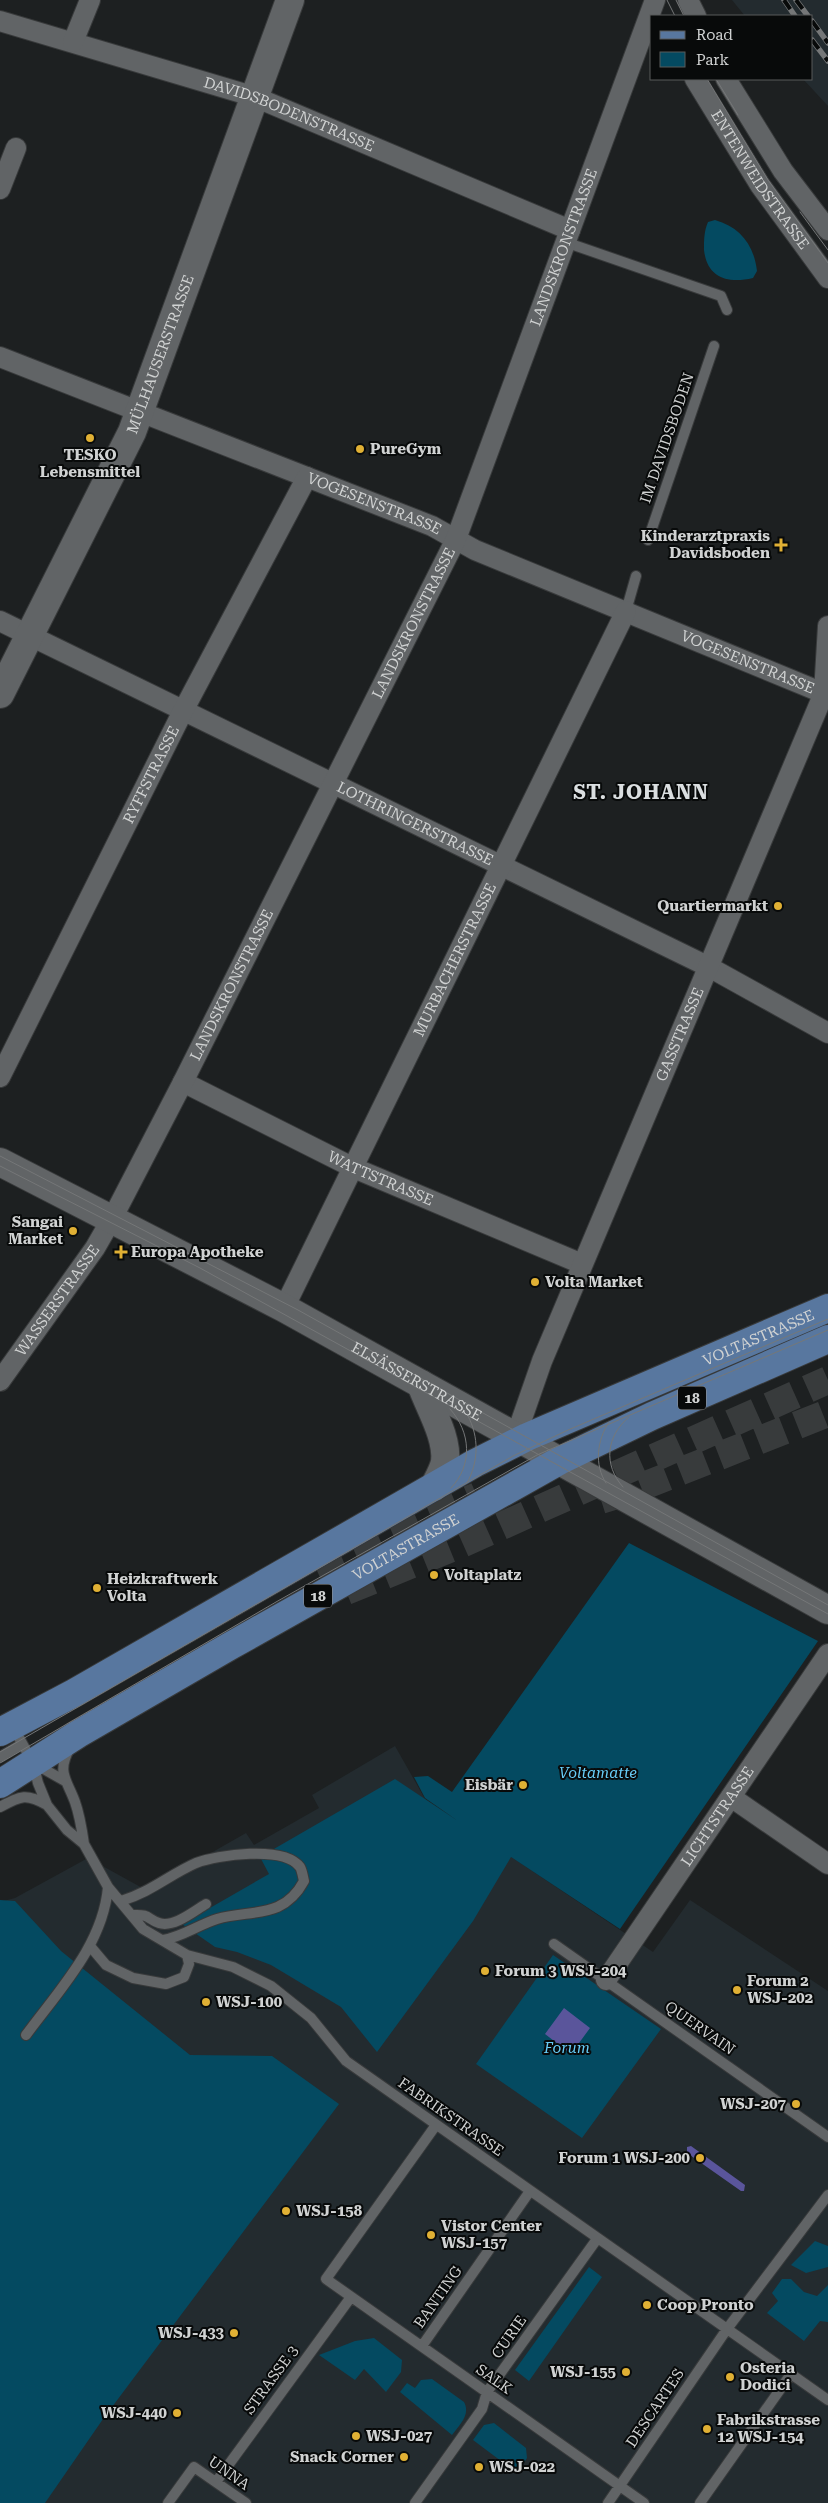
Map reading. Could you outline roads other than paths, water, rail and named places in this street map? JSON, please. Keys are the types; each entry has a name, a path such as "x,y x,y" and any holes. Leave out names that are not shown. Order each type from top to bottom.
{"main road":[{"name":"VOLTASTRASSE","path":"0,1784 17,1741 74,1694 434,1487 521,1440 828,1308"},
{"name":"VOLTASTRASSE","path":"17,1741 78,1734 326,1591 559,1461 652,1416 828,1340"}],"street":[{"path":"73,42 90,0"},
{"name":"MÜLHAUSERSTRASSE","path":"0,694 132,432 290,0"},
{"path":"655,0 662,15"},
{"name":"LANDSKRONSTRASSE","path":"112,1218 184,1082 332,782 456,539 655,0"},
{"path":"688,0 696,15"},
{"name":"DAVIDSBODENSTRASSE","path":"0,21 255,97 568,236"},
{"name":"ENTENWEIDSTRASSE","path":"696,80 760,185 828,278"},
{"name":"ENTENWEIDSTRASSE","path":"727,80 783,170 828,230"},
{"path":"0,188 16,148"},
{"name":"VOGESENSTRASSE","path":"0,357 432,526 475,550 826,694"},
{"name":"RYFFSTRASSE","path":"0,1077 183,711 307,477"},
{"name":"MURBACHERSTRASSE","path":"284,1308 626,611"},
{"name":"LOTHRINGERSTRASSE","path":"0,621 709,968 828,1033"},
{"name":"GASSTRASSE","path":"521,1440 518,1430 520,1423 582,1264 826,694 828,626"},
{"name":"WATTSTRASSE","path":"184,1082 354,1168 582,1264"},
{"name":"ELSÄSSERSTRASSE","path":"0,1162 284,1308 828,1610"},
{"name":"WASSERSTRASSE","path":"0,1381 94,1248 112,1218"},
{"path":"421,1384 441,1435 444,1452 443,1467 434,1487"},
{"name":"LICHTSTRASSE","path":"606,1980 828,1654"},
{"path":"730,1797 828,1864"}],"lane":[{"path":"568,236 721,296 727,310"},
{"name":"IM DAVIDSBODEN","path":"648,540 714,346"},
{"path":"626,611 636,576"},
{"name":"FABRIKSTRASSE","path":"78,1734 64,1761 65,1781 75,1802 84,1844 108,1887 143,1929 187,1955 232,1967 271,1986 311,2018 346,2061 828,2400"},
{"path":"0,1757 17,1741 65,1781"},
{"name":"FABRIKSTRASSE","path":"17,1741 47,1805 67,1830 84,1844"},
{"path":"0,1807 15,1799 27,1796 47,1805"},
{"path":"121,1901 156,1887 178,1872 198,1863 219,1857 271,1854 286,1858 300,1866 304,1882 297,1895 283,1904 265,1912 218,1919 176,1938 163,1940"},
{"path":"26,2035 90,1946 106,1908 108,1887"},
{"path":"133,1915 145,1914 158,1923 168,1925 206,1904"},
{"name":"QUERVAIN","path":"554,1944 828,2137"},
{"path":"90,1946 106,1965 133,1978 166,1984 184,1977 189,1964 187,1955"},
{"name":"SALK","path":"436,2125 326,2279 644,2503"},
{"name":"BANTING","path":"422,2346 530,2191"},
{"name":"DESCARTES","path":"608,2503 727,2329 828,2195"},
{"name":"CURIE","path":"415,2503 482,2409 487,2392 597,2239"},
{"name":"STRASSE 3","path":"216,2482 351,2297"},
{"path":"700,2503 791,2374"},
{"name":"UNNA","path":"168,2503 194,2466 246,2503"}],"tunnel":[{"path":"679,1392 786,1339"},
{"path":"346,1591 459,1545 828,1380"},
{"path":"601,1500 636,1489 828,1413"},
{"path":"315,1566 477,1496"}],"tram line":[{"path":"667,0 674,15"},
{"path":"676,0 684,15"},
{"path":"708,80 768,180 828,263"},
{"path":"717,80 738,115"},
{"path":"800,212 828,250"},
{"path":"0,1156 298,1310 828,1605"},
{"path":"0,1166 200,1268 828,1614"},
{"path":"0,1752 513,1456 568,1430 828,1319"},
{"path":"0,1763 276,1602 537,1455 828,1330"},
{"path":"450,1409 462,1428 467,1448 463,1469 451,1488"},
{"path":"467,1483 474,1466 476,1449 474,1432 468,1416"},
{"path":"623,1487 612,1469 610,1451 616,1433 629,1417"},
{"path":"606,1483 602,1476 598,1452 609,1422"}],"railway":[{"path":"784,0 794,15"},
{"path":"796,0 807,15"},
{"path":"813,22 828,43"},
{"path":"813,41 828,61"}],"place":[{"name":"TESKO Lebensmittel","path":"90,438"},
{"name":"PureGym","path":"360,449"},
{"name":"Kinderarztpraxis Davidsboden","path":"781,545"},
{"name":"Quartiermarkt","path":"778,906"},
{"name":"Sangai Market","path":"73,1231"},
{"name":"Europa Apotheke","path":"121,1252"},
{"name":"Volta Market","path":"535,1282"},
{"name":"Voltaplatz","path":"434,1575"},
{"name":"Heizkraftwerk Volta","path":"97,1588"},
{"name":"Eisbär","path":"523,1785"},
{"name":"Forum 3 WSJ-204","path":"485,1971"},
{"name":"Forum 2 WSJ-202","path":"737,1990"},
{"name":"WSJ-100","path":"206,2002"},
{"name":"WSJ-207","path":"796,2104"},
{"name":"Forum 1 WSJ-200","path":"700,2158"},
{"name":"WSJ-158","path":"286,2211"},
{"name":"Vistor Center WSJ-157","path":"431,2235"},
{"name":"Coop Pronto","path":"647,2305"},
{"name":"WSJ-433","path":"234,2333"},
{"name":"WSJ-155","path":"626,2372"},
{"name":"Osteria Dodici","path":"730,2377"},
{"name":"WSJ-440","path":"177,2413"},
{"name":"Fabrikstrasse 12 WSJ-154","path":"707,2429"},
{"name":"WSJ-027","path":"356,2436"},
{"name":"Snack Corner","path":"404,2457"},
{"name":"WSJ-022","path":"479,2467"}],"district":[{"name":"ST. JOHANN","path":"641,792"}],"park label":[{"name":"Voltamatte","path":"598,1773"},
{"name":"Forum","path":"567,2048"}]}
